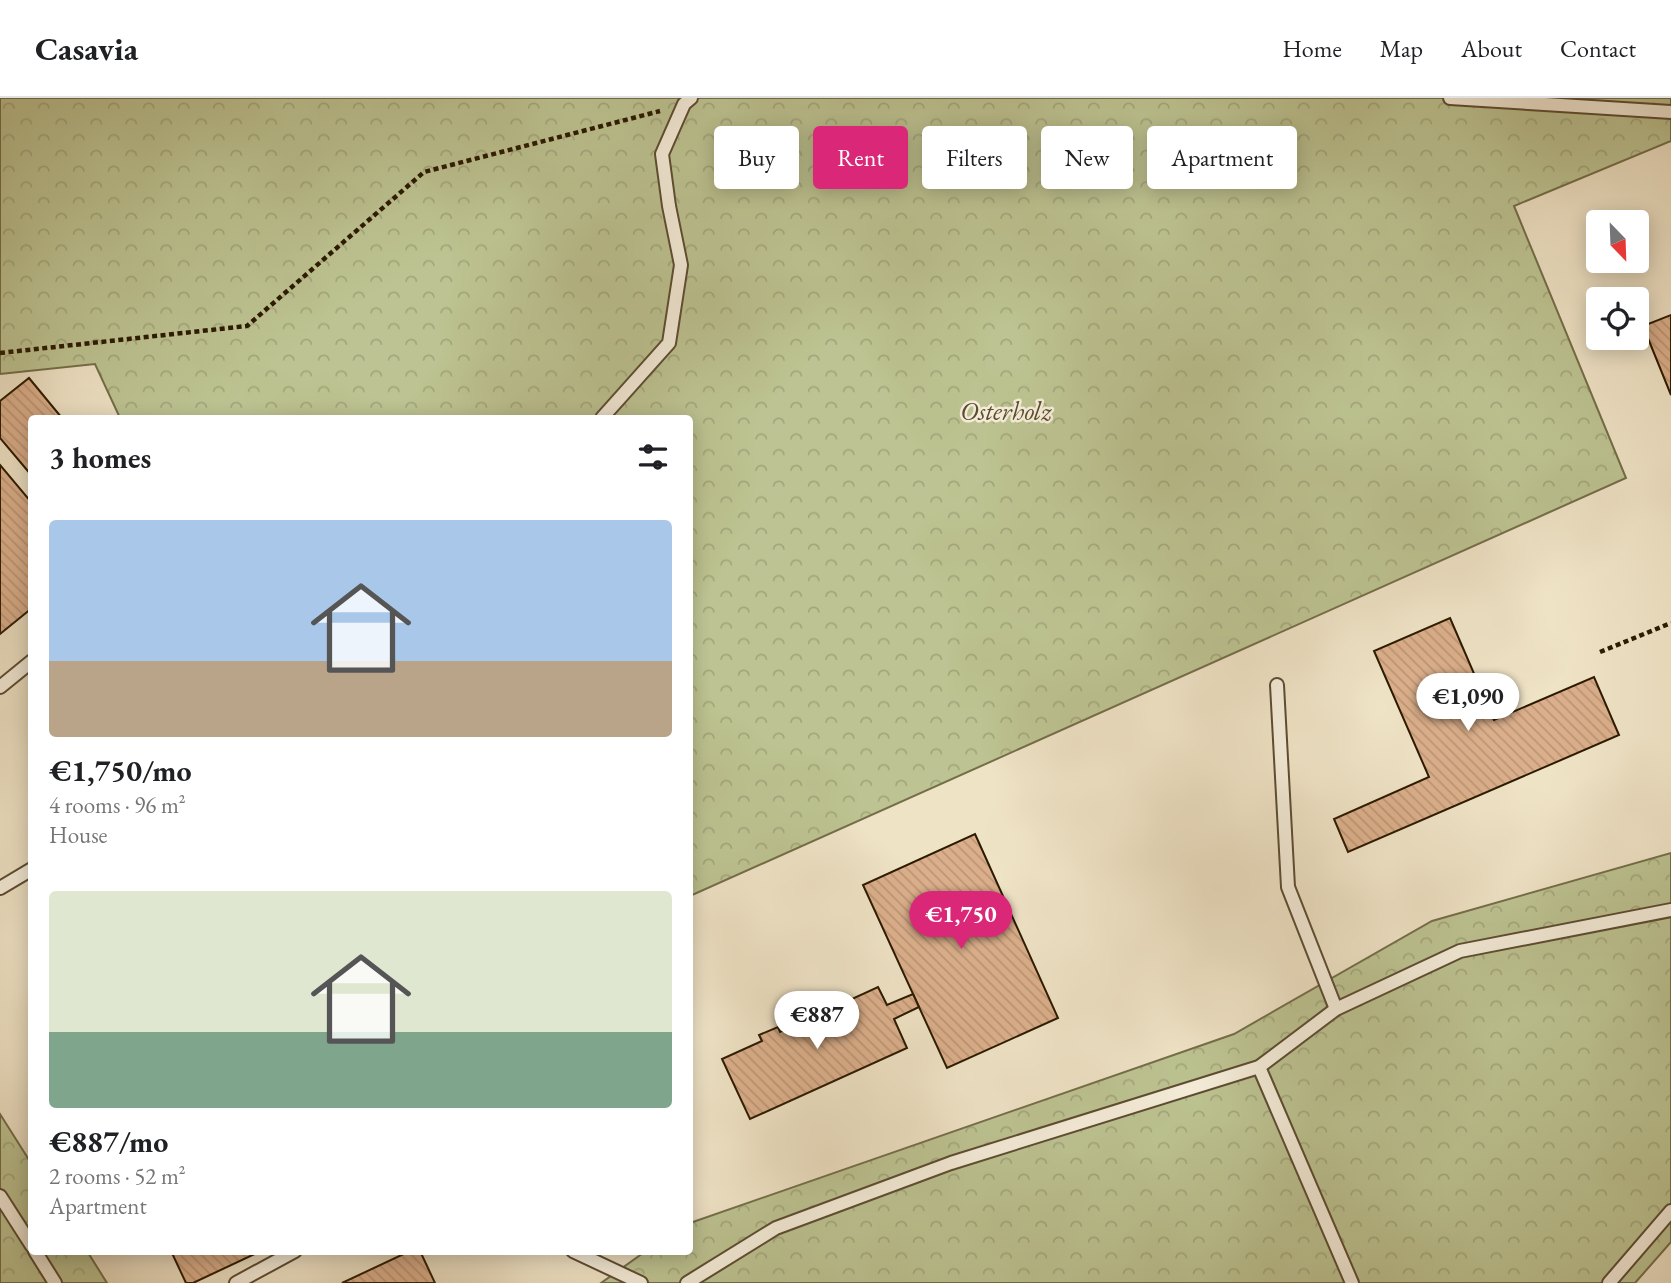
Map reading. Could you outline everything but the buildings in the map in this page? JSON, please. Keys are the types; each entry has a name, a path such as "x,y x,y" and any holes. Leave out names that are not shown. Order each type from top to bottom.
{"lane":[{"path":"1450,98 1671,112"},
{"path":"605,415 669,343 681,265 662,154 688,101"},
{"path":"0,687 28,664"},
{"path":"1277,685 1288,887 1336,1009"},
{"path":"0,888 28,871"},
{"path":"687,1283 776,1227 951,1163 1259,1067 1336,1009 1460,951 1671,911"},
{"path":"1259,1067 1352,1283"},
{"path":"0,1196 28,1240"},
{"path":"1609,1283 1671,1211"},
{"path":"38,1255 55,1283"},
{"path":"236,1283 288,1255"},
{"path":"582,1255 641,1283"}],"path":[{"path":"0,353 247,326 424,172 688,101"},
{"path":"1600,652 1671,623"}],"green space":[{"name":"Osterholz","path":"0,98 1671,98 1671,141 1514,206 1626,478 693,895 693,415 119,415 95,364 0,374"},
{"path":"1671,853 1671,1242 1635,1283 601,1283 640,1255 693,1255 693,1222 1234,1034 1432,921"},
{"path":"0,1114 28,1158 28,1255 90,1255 107,1283 0,1283"}]}
